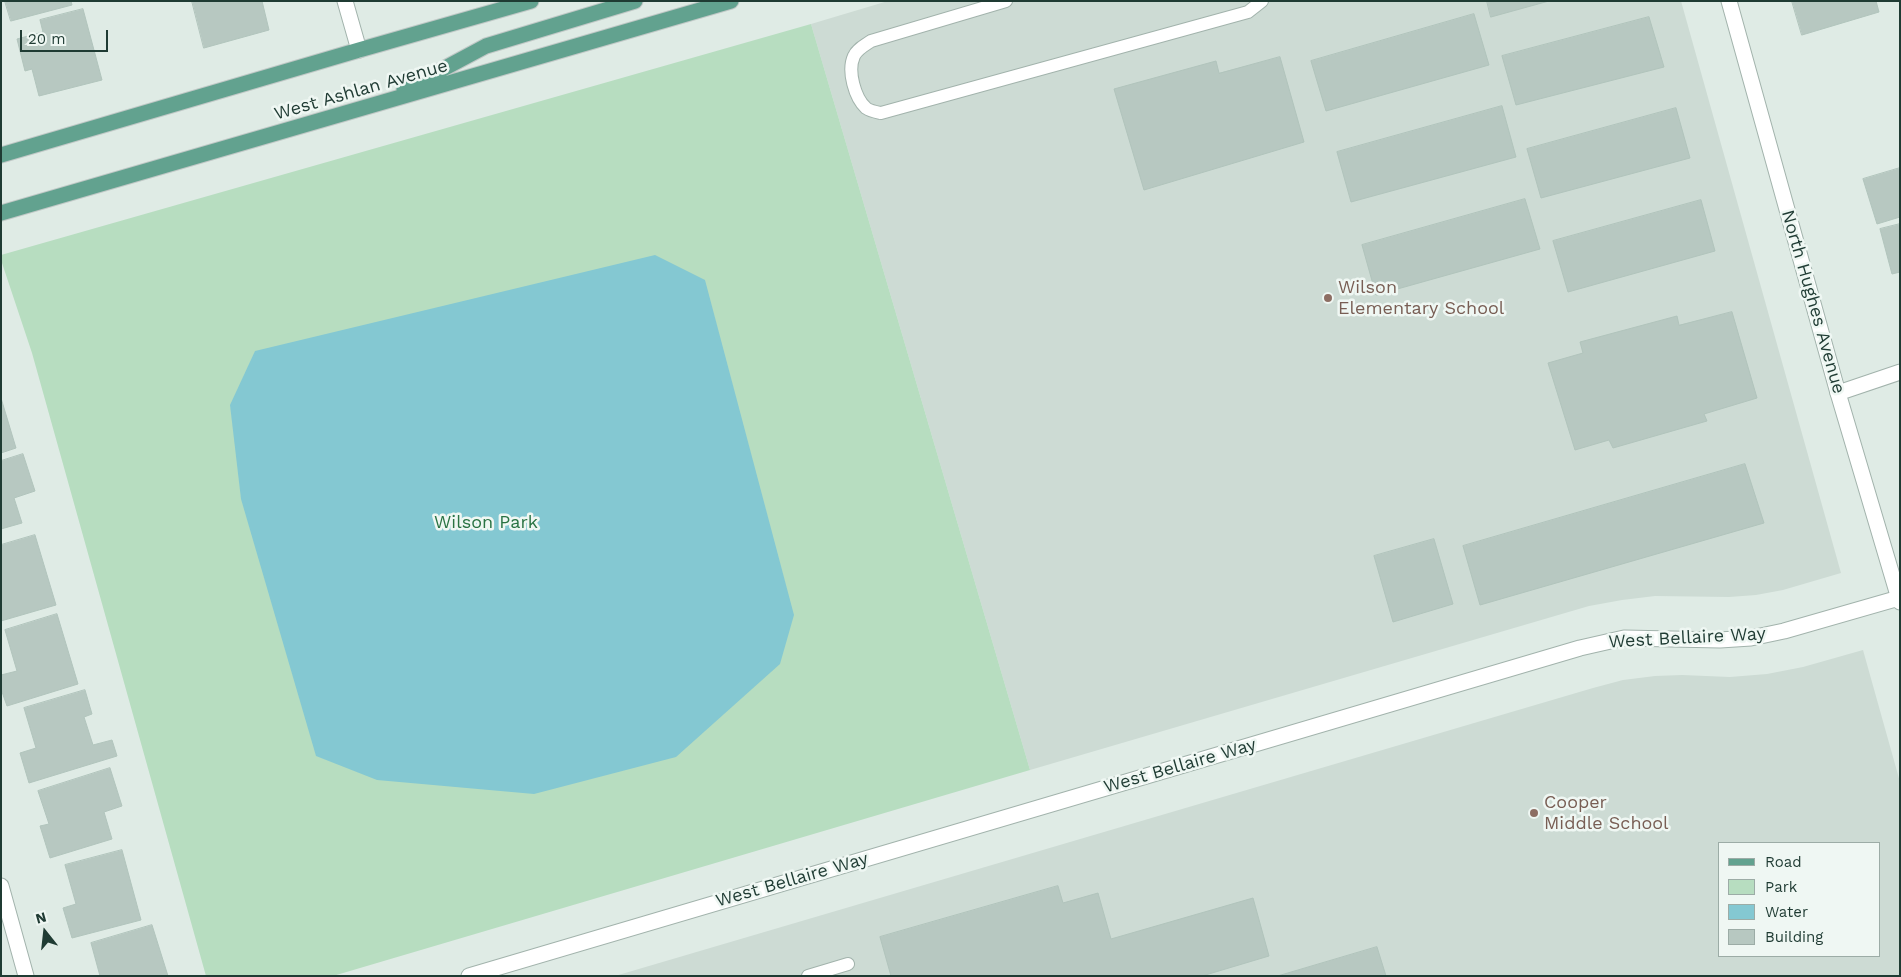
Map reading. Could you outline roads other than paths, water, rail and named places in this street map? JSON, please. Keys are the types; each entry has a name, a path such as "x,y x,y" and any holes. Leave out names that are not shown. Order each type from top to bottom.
{"main road":[{"path":"1,155 532,1"},
{"path":"376,105 486,46 635,1"},
{"name":"West Ashlan Avenue","path":"1,213 731,1"}],"street":[{"path":"346,1 359,50"},
{"name":"North Hughes Avenue","path":"1729,1 1838,393 1899,600"},
{"path":"1838,393 1900,372"},
{"name":"West Bellaire Way","path":"469,976 1580,648 1624,638 1720,640 1751,638 1899,600"},
{"path":"1,886 26,976"}],"lane":[{"path":"1006,1 871,41 860,48 853,57 851,70 858,98 867,110 881,113 1248,12 1262,1"},
{"path":"808,976 848,964"}],"water":[{"path":"655,255 705,280 794,615 780,664 676,757 534,794 377,780 316,756 241,499 230,405 255,351"}],"place":[{"name":"Wilson Elementary School","path":"1328,298"},
{"name":"Cooper Middle School","path":"1534,813"}],"park label":[{"name":"Wilson Park","path":"486,523"}]}
